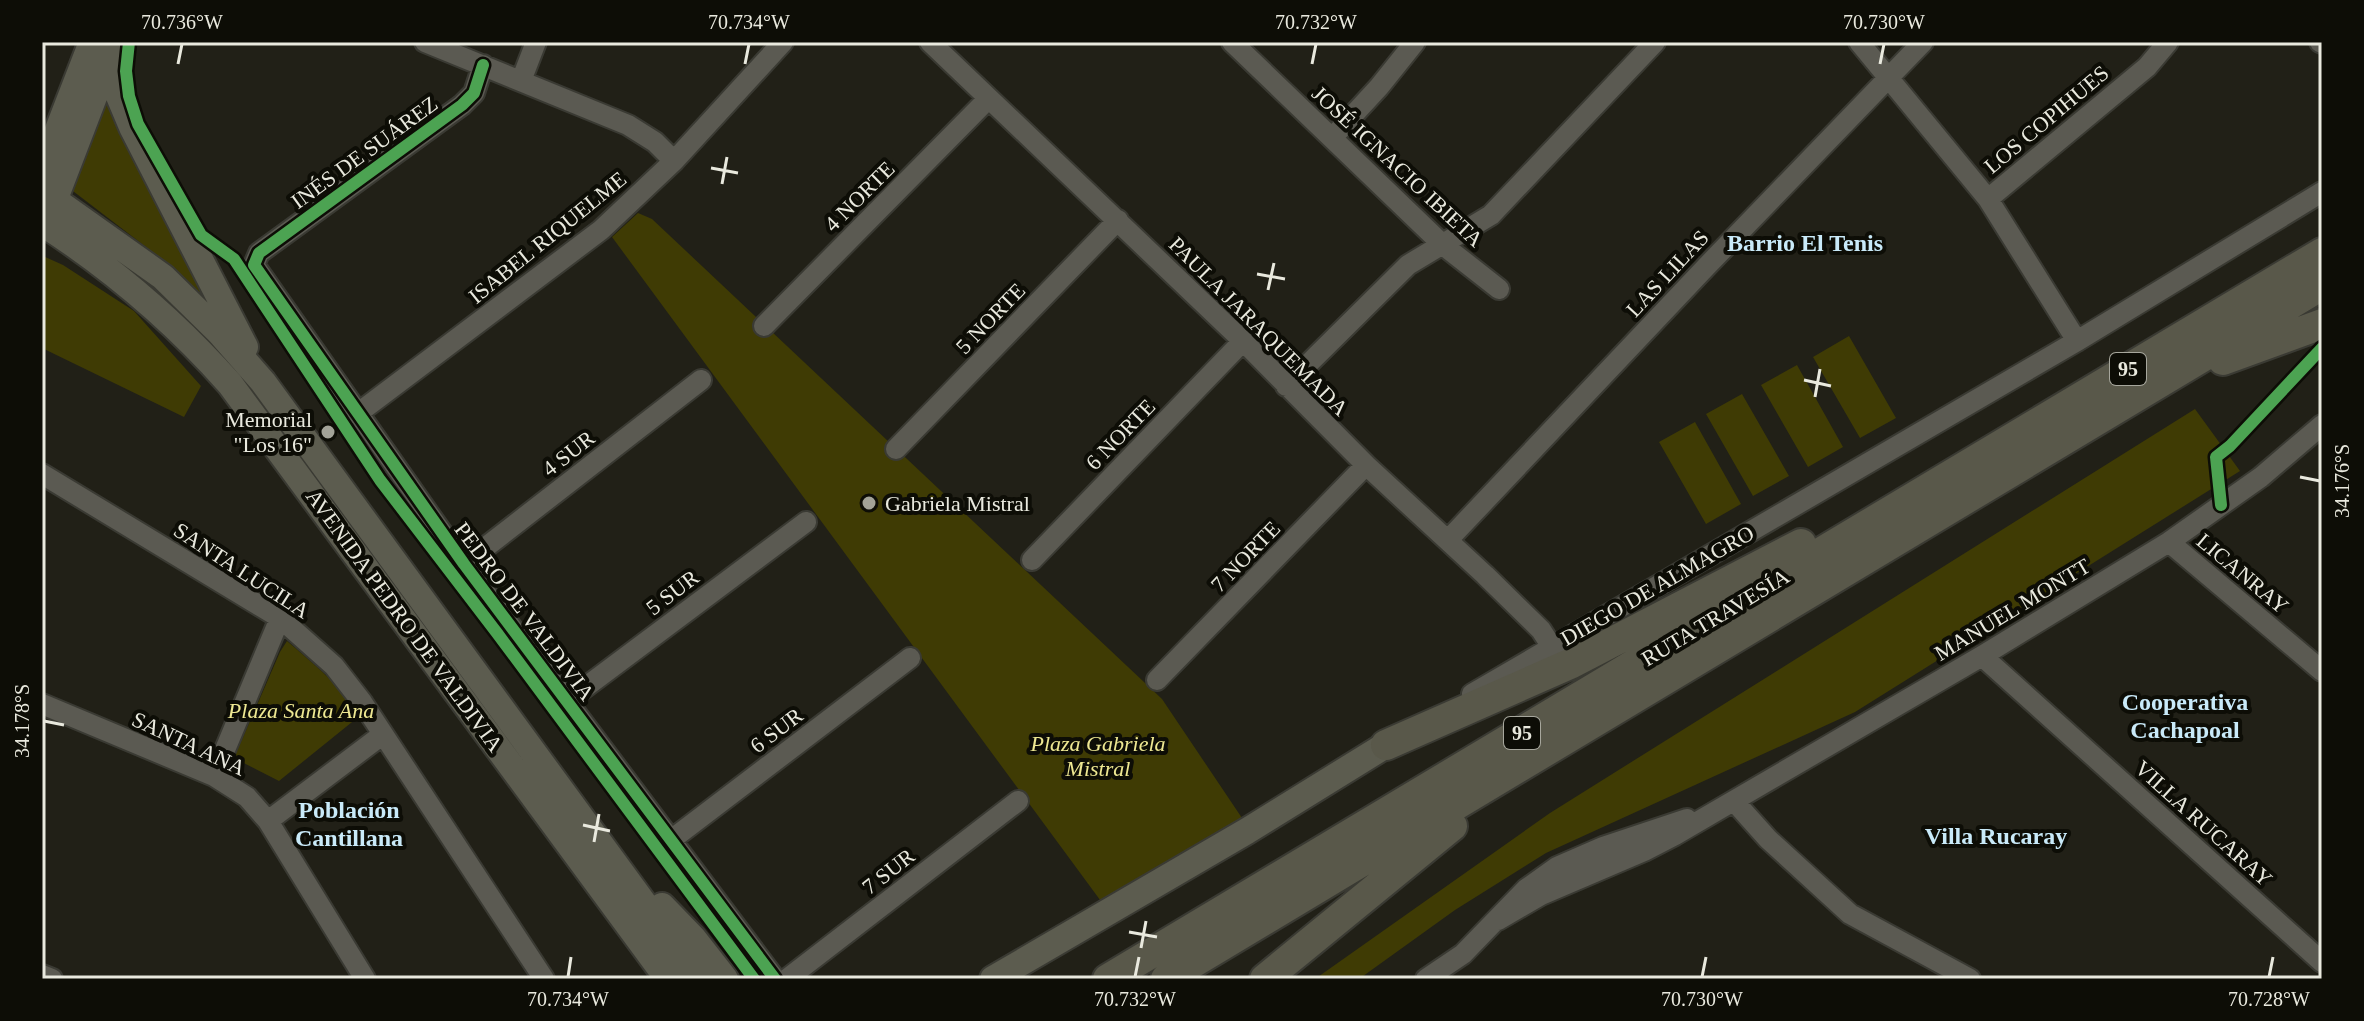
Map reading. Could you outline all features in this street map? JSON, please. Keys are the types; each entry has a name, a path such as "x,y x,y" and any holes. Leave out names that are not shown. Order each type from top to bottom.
{"highway":[{"name":"RUTA TRAVESÍA","path":"1108,979 2322,253"},
{"name":"RUTA TRAVESÍA","path":"1166,979 2322,285"},
{"path":"2179,373 2270,345 2322,324"},
{"path":"1386,745 1572,663 1799,545 1934,485"},
{"path":"1265,979 1515,771"}],"main road":[{"path":"42,171 93,58 115,42"},
{"path":"43,228 48,195 93,58"},
{"name":"AVENIDA PEDRO DE VALDIVIA","path":"93,58 113,82 132,127 263,382"},
{"name":"AVENIDA PEDRO DE VALDIVIA","path":"48,195 163,277 219,332 263,382 699,979"},
{"name":"AVENIDA PEDRO DE VALDIVIA","path":"43,228 151,305 230,384 668,979"},
{"name":"DIEGO DE ALMAGRO","path":"993,979 1247,831 1386,745"},
{"path":"610,856 693,938 725,979"}],"street":[{"path":"425,42 637,130 674,161"},
{"path":"521,81 536,42"},
{"name":"ISABEL RIQUELME","path":"357,414 601,230 674,161 783,42"},
{"name":"PAULA JARAQUEMADA","path":"930,42 1243,341 1366,465 1541,630 1552,647"},
{"name":"JOSÉ IGNACIO IBIETA","path":"1232,42 1443,245 1499,289"},
{"path":"1332,138 1415,42"},
{"path":"1286,386 1408,265 1491,215 1655,42"},
{"path":"1859,42 1988,199 2077,341"},
{"name":"LAS LILAS","path":"1448,540 1923,42"},
{"name":"LOS COPIHUES","path":"1988,199 2147,67 2168,42"},
{"name":"INÉS DE SUÁREZ","path":"254,261 259,253 462,105 474,93 483,65"},
{"name":"4 NORTE","path":"764,326 988,99"},
{"name":"DIEGO DE ALMAGRO","path":"1386,745 2077,341 2322,192"},
{"name":"5 NORTE","path":"896,449 1118,220"},
{"name":"PEDRO DE VALDIVIA","path":"254,261 256,271 464,564 775,979"},
{"name":"6 NORTE","path":"1032,560 1243,341"},
{"name":"4 SUR","path":"464,564 701,380"},
{"name":"MANUEL MONTT","path":"1439,976 1526,889 1557,867 1630,837 1711,812 1734,801 2169,542 2261,477 2322,425"},
{"name":"7 NORTE","path":"1157,680 1366,465"},
{"name":"SANTA LUCILA","path":"42,474 280,618 334,666 544,979"},
{"name":"5 SUR","path":"567,701 806,522"},
{"name":"LICANRAY","path":"2169,542 2322,671"},
{"path":"214,776 280,618"},
{"name":"VILLA RUCARAY","path":"1982,656 2322,962"},
{"name":"6 SUR","path":"671,840 910,658"},
{"name":"SANTA ANA","path":"42,704 214,776 247,797 268,821 365,979"},
{"path":"268,821 382,735"},
{"name":"7 SUR","path":"787,979 1018,801"},
{"path":"1734,801 1768,839 1850,914 1970,979"},
{"path":"42,975 52,979"}],"green space":[{"path":"109,93 208,299 204,299 176,270 69,188"},
{"name":"Plaza Gabriela Mistral","path":"638,213 652,219 1162,699 1244,821 1103,904 612,237"},
{"path":"43,256 63,265 134,311 201,386 184,417 42,348"},
{"path":"1849,336 1896,418 1860,438 1813,357"},
{"path":"1797,365 1843,447 1808,467 1761,385"},
{"path":"1742,394 1789,476 1753,496 1706,414"},
{"path":"2195,409 2240,471 1855,712 1546,853 1455,910 1359,979 1315,979 1550,813"},
{"path":"1695,422 1741,504 1706,524 1659,442"},
{"name":"Plaza Santa Ana","path":"287,641 336,685 362,714 279,781 234,758"}],"cycle path":[{"path":"129,42 126,71 129,96 138,124 201,235 234,259 380,480 754,979"},
{"path":"483,65 474,93 462,105 259,253 254,265 464,564 775,979"},
{"path":"2221,505 2216,457 2322,348"}],"place":[{"name":"Memorial \"Los 16\"","path":"328,432"},
{"name":"Gabriela Mistral","path":"869,503"}],"district":[{"name":"Barrio El Tenis","path":"1805,243"},
{"name":"Cooperativa Cachapoal","path":"2185,716"},
{"name":"Población Cantillana","path":"349,824"},
{"name":"Villa Rucaray","path":"1996,836"}]}
